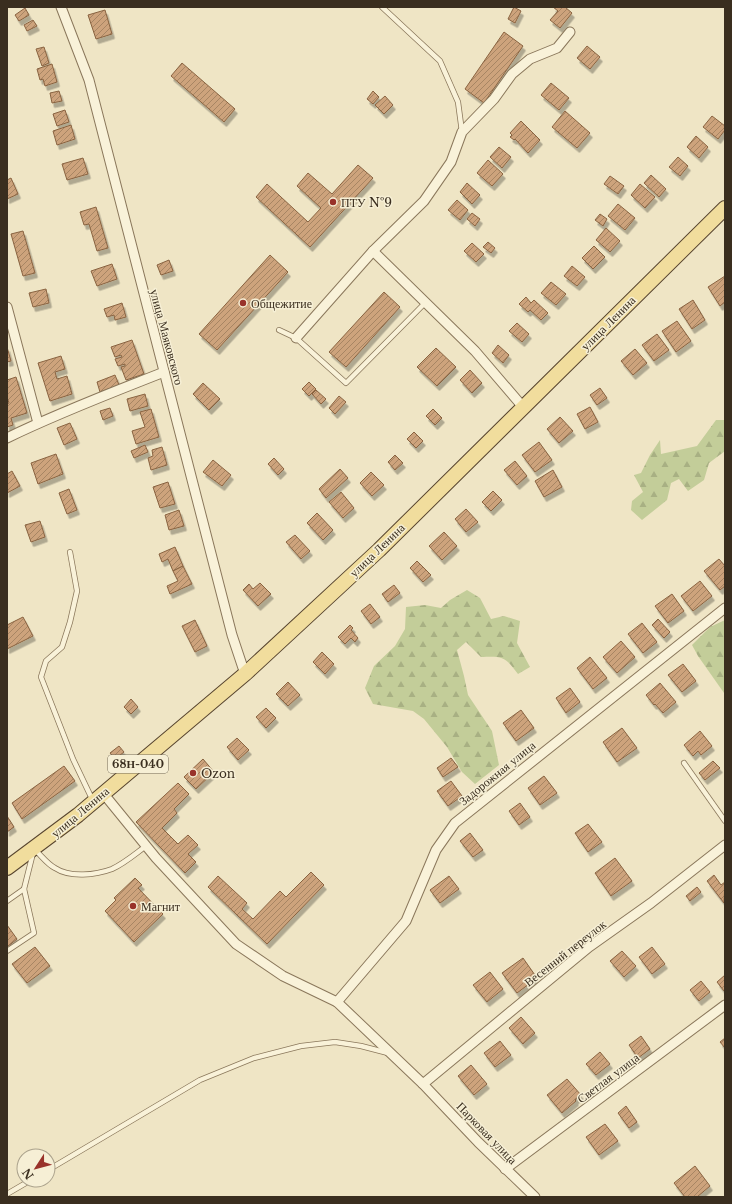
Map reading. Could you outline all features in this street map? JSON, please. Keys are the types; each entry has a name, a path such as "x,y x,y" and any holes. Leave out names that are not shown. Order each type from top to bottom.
{"main road":[{"name":"улица Ленина","path":"7,868 78,815 200,714 245,674 379,550 725,208"}],"street":[{"name":"улица Маяковского","path":"61,7 89,80 232,635 245,674"},
{"path":"296,338 373,251 424,201 451,162 462,132 494,99 512,74 530,59 556,48 570,32"},
{"path":"373,251 475,351 523,407"},
{"path":"7,307 38,423"},
{"path":"7,438 38,423 164,372"},
{"name":"Задорожная улица","path":"337,1002 406,921 436,850 455,823 725,608"},
{"name":"Парковая улица","path":"98,798 146,846 236,944 283,976 337,1002 423,1084 505,1169 535,1197"},
{"name":"Весенний переулок","path":"423,1084 589,947 651,903 725,845"},
{"name":"Светлая улица","path":"505,1169 725,1005"}],"lane":[{"path":"382,7 440,61 458,102 462,132"},
{"path":"279,330 296,338 346,383 426,302"},
{"path":"70,552 77,591 70,622 62,647 46,661 41,677 73,759 98,798"},
{"path":"684,763 725,821"},
{"path":"7,951 34,933 24,889 34,849 54,868 68,874 88,874 112,869 146,846"},
{"path":"7,901 24,889"},
{"path":"56,1165 200,1080 254,1058 301,1046 335,1042 361,1046 392,1054"},
{"path":"7,1194 17,1188"}],"green space":[{"path":"716,420 725,420 725,451 709,463 704,480 688,491 679,479 671,483 667,500 642,520 631,510 632,501 643,492 634,475 641,473 660,440 661,454 697,446"},
{"path":"467,590 480,598 491,619 504,616 520,621 517,643 530,667 518,674 507,661 499,657 481,657 466,642 457,650 468,695 492,731 499,765 475,784 462,772 447,747 424,719 413,711 373,704 365,688 374,666 395,646 405,629 406,607 425,605 441,608 450,600"},
{"path":"725,620 724,693 692,645 710,627"}],"building":[{"path":"514,7 521,11 515,23 508,19"},
{"path":"553,7 565,7 572,13 560,28 550,20 558,11"},
{"path":"25,8 29,15 19,21 15,15"},
{"path":"105,10 112,34 96,39 88,15"},
{"path":"33,20 37,26 27,31 24,25"},
{"path":"504,32 523,46 484,103 465,89"},
{"path":"587,46 600,57 590,69 577,58"},
{"path":"44,47 49,63 42,66 36,49"},
{"path":"182,63 235,109 224,122 171,76"},
{"path":"52,64 57,82 45,86 43,79 40,80 37,69"},
{"path":"551,83 569,98 559,110 541,95"},
{"path":"59,91 62,101 52,103 50,93"},
{"path":"373,91 379,97 373,104 367,99"},
{"path":"385,96 393,105 384,114 375,105"},
{"path":"65,110 69,122 57,126 53,114"},
{"path":"565,111 590,133 577,148 552,127"},
{"path":"712,116 725,126 725,130 718,139 703,127"},
{"path":"521,121 540,140 528,153 515,139 514,140 510,137 512,135 510,133"},
{"path":"71,125 75,139 57,145 53,131"},
{"path":"696,136 708,147 699,158 687,147"},
{"path":"499,147 511,157 502,168 490,157"},
{"path":"678,157 688,166 680,176 669,167"},
{"path":"83,158 88,174 67,180 62,164"},
{"path":"488,160 503,174 492,186 477,173"},
{"name":"ПТУ №9","path":"358,165 373,178 310,247 256,197 267,184 308,222 321,208 297,186 308,173 332,194"},
{"path":"651,175 666,189 659,197 644,183"},
{"path":"610,176 624,186 618,194 604,184"},
{"path":"11,178 18,194 7,199 7,180"},
{"path":"467,183 480,195 472,204 460,192"},
{"path":"640,184 655,197 645,208 631,195"},
{"path":"457,200 468,210 460,220 448,210"},
{"path":"618,204 635,218 625,230 608,216"},
{"path":"96,207 108,248 97,251 89,224 84,225 80,212"},
{"path":"472,213 480,219 475,226 467,219"},
{"path":"600,214 607,219 603,226 595,220"},
{"path":"606,228 620,241 610,252 596,240"},
{"path":"23,231 35,273 23,276 11,234"},
{"path":"488,242 495,248 491,253 483,247"},
{"path":"472,243 484,254 476,262 464,251"},
{"path":"594,246 605,257 593,269 582,258"},
{"name":"Общежитие","path":"270,255 288,272 217,350 199,334"},
{"path":"169,260 173,271 161,275 157,265"},
{"path":"112,264 117,279 97,286 91,271"},
{"path":"572,266 585,277 577,286 564,276"},
{"path":"725,276 725,302 720,306 708,287"},
{"path":"551,282 566,294 556,305 541,293"},
{"path":"46,289 49,303 33,307 29,293"},
{"path":"384,292 400,307 346,367 329,352"},
{"path":"526,297 531,303 534,300 548,313 541,320 530,310 528,312 519,304"},
{"path":"693,300 705,320 692,329 679,309"},
{"path":"122,303 126,317 115,320 114,315 107,317 104,309"},
{"path":"677,321 691,341 676,352 662,331"},
{"path":"517,323 529,334 522,342 509,331"},
{"path":"657,334 669,350 654,361 642,345"},
{"path":"132,340 144,374 126,380 121,367 125,366 125,364 118,366 115,359 122,357 121,355 115,357 111,347"},
{"path":"498,345 509,355 503,363 492,353"},
{"path":"7,347 11,361 7,362"},
{"path":"436,348 456,367 437,386 417,367"},
{"path":"635,349 647,363 633,375 621,361"},
{"path":"61,356 65,369 55,372 57,379 67,376 72,394 50,401 38,363"},
{"path":"470,370 482,383 472,393 460,380"},
{"path":"115,375 119,385 100,392 97,382"},
{"path":"16,377 27,413 11,418 13,425 7,427 7,404 9,403 7,397 7,380"},
{"path":"309,382 316,389 309,396 302,389"},
{"path":"203,383 220,399 209,410 193,394"},
{"path":"600,388 607,398 597,405 590,395"},
{"path":"316,390 326,399 321,404 312,394"},
{"path":"145,394 148,406 130,411 127,399"},
{"path":"339,396 346,402 335,414 329,408"},
{"path":"590,407 598,422 585,429 577,414"},
{"path":"110,408 113,416 103,420 100,411"},
{"path":"151,409 159,437 136,444 132,431 145,427 140,412"},
{"path":"433,409 442,418 435,425 426,416"},
{"path":"560,417 573,431 559,443 547,429"},
{"path":"70,423 77,439 64,445 57,428"},
{"path":"414,432 423,441 416,448 407,439"},
{"path":"539,442 552,460 535,472 522,455"},
{"path":"145,445 148,452 134,458 131,451"},
{"path":"162,447 167,465 151,470 148,458 153,456 152,450"},
{"path":"56,454 63,474 38,484 31,463"},
{"path":"395,455 403,463 395,470 388,462"},
{"path":"274,458 284,469 278,475 268,464"},
{"path":"213,460 231,475 222,486 203,472"},
{"path":"515,461 527,476 517,485 504,470"},
{"path":"340,469 348,478 326,498 319,489"},
{"path":"553,470 562,487 544,497 535,481"},
{"path":"12,471 20,486 7,493 7,474"},
{"path":"371,472 384,485 372,496 360,483"},
{"path":"168,482 175,504 160,508 153,487"},
{"path":"69,489 77,510 67,514 59,493"},
{"path":"493,491 502,500 491,511 482,502"},
{"path":"341,492 354,508 343,518 329,502"},
{"path":"466,509 478,522 466,532 455,519"},
{"path":"179,510 184,526 169,530 165,515"},
{"path":"317,513 333,530 323,540 307,523"},
{"path":"40,521 45,537 31,542 25,525"},
{"path":"444,532 457,546 442,560 429,546"},
{"path":"295,535 310,551 301,559 286,542"},
{"path":"175,547 183,566 173,571 168,559 162,562 159,554"},
{"path":"719,559 725,566 725,586 720,590 704,571"},
{"path":"417,561 431,575 423,582 410,568"},
{"path":"183,566 192,584 170,594 167,586 178,581 173,571"},
{"path":"700,581 712,596 693,611 681,596"},
{"path":"260,583 271,594 258,606 243,590 249,584 253,589"},
{"path":"394,585 400,593 388,602 382,594"},
{"path":"672,594 684,611 668,623 655,606"},
{"path":"370,604 380,617 371,624 361,611"},
{"path":"23,617 33,636 7,649 7,625"},
{"path":"658,619 670,632 664,638 652,625"},
{"path":"195,620 207,646 195,652 182,626"},
{"path":"642,623 657,642 643,653 628,634"},
{"path":"350,625 353,628 351,630 358,638 355,642 351,638 345,644 338,637"},
{"path":"621,641 635,657 617,673 603,657"},
{"path":"322,652 334,664 325,674 313,662"},
{"path":"590,657 607,678 593,689 577,668"},
{"path":"683,664 696,681 682,692 668,675"},
{"path":"288,682 300,695 288,706 276,694"},
{"path":"660,683 676,702 663,713 646,695"},
{"path":"570,688 580,702 566,713 556,698"},
{"path":"131,699 138,707 131,714 124,707"},
{"path":"266,708 276,718 266,728 256,717"},
{"path":"521,710 534,728 516,741 503,723"},
{"path":"622,728 637,748 617,762 603,742"},
{"path":"700,731 712,746 701,755 698,751 693,756 684,745"},
{"path":"237,738 249,750 238,760 227,747"},
{"path":"119,746 124,752 115,759 110,753"},
{"path":"451,758 458,767 443,777 437,768"},
{"path":"203,759 214,772 196,789 184,777"},
{"path":"713,761 720,768 705,780 699,773"},
{"path":"64,766 75,781 22,819 12,803"},
{"path":"544,776 557,793 540,805 528,788"},
{"path":"451,781 462,796 448,806 437,791"},
{"path":"178,783 189,794 174,809 177,813 162,828 178,844 188,835 198,845 188,854 196,862 185,873 136,822"},
{"path":"520,803 530,817 519,825 509,811"},
{"path":"7,816 14,827 7,832"},
{"path":"588,824 602,842 588,852 575,833"},
{"path":"470,833 483,850 473,857 460,841"},
{"path":"615,858 632,881 611,896 595,873"},
{"path":"311,872 324,885 267,944 208,887 218,876 247,903 242,909 253,919 280,891 286,897"},
{"path":"714,875 721,885 725,882 724,903 707,881"},
{"path":"449,876 459,889 440,903 430,890"},
{"name":"Магнит","path":"135,878 142,885 138,888 163,914 134,942 105,911 116,900 114,898"},
{"path":"697,887 701,892 690,901 686,896"},
{"path":"7,925 17,939 7,947"},
{"path":"35,947 50,966 27,983 12,964"},
{"path":"652,947 665,964 652,974 639,957"},
{"path":"622,951 636,966 624,977 610,961"},
{"path":"523,958 537,978 517,993 502,973"},
{"path":"490,972 503,989 487,1002 473,985"},
{"path":"725,975 725,990 724,991 717,982"},
{"path":"701,981 710,992 699,1001 690,990"},
{"path":"521,1017 535,1033 523,1044 509,1028"},
{"path":"641,1036 650,1049 638,1058 629,1045"},
{"path":"725,1038 725,1048 720,1042"},
{"path":"500,1041 511,1055 495,1067 484,1053"},
{"path":"600,1052 610,1064 596,1075 586,1064"},
{"path":"471,1065 487,1084 474,1095 458,1076"},
{"path":"567,1079 581,1095 562,1113 547,1095"},
{"path":"626,1106 637,1122 629,1128 618,1113"},
{"path":"605,1124 618,1141 599,1155 586,1137"},
{"path":"695,1166 710,1186 697,1197 685,1197 674,1183"}],"place":[{"name":"ПТУ №9","path":"333,202"},
{"name":"Общежитие","path":"243,303"},
{"name":"Ozon","path":"193,773"},
{"name":"Магнит","path":"133,906"}]}
